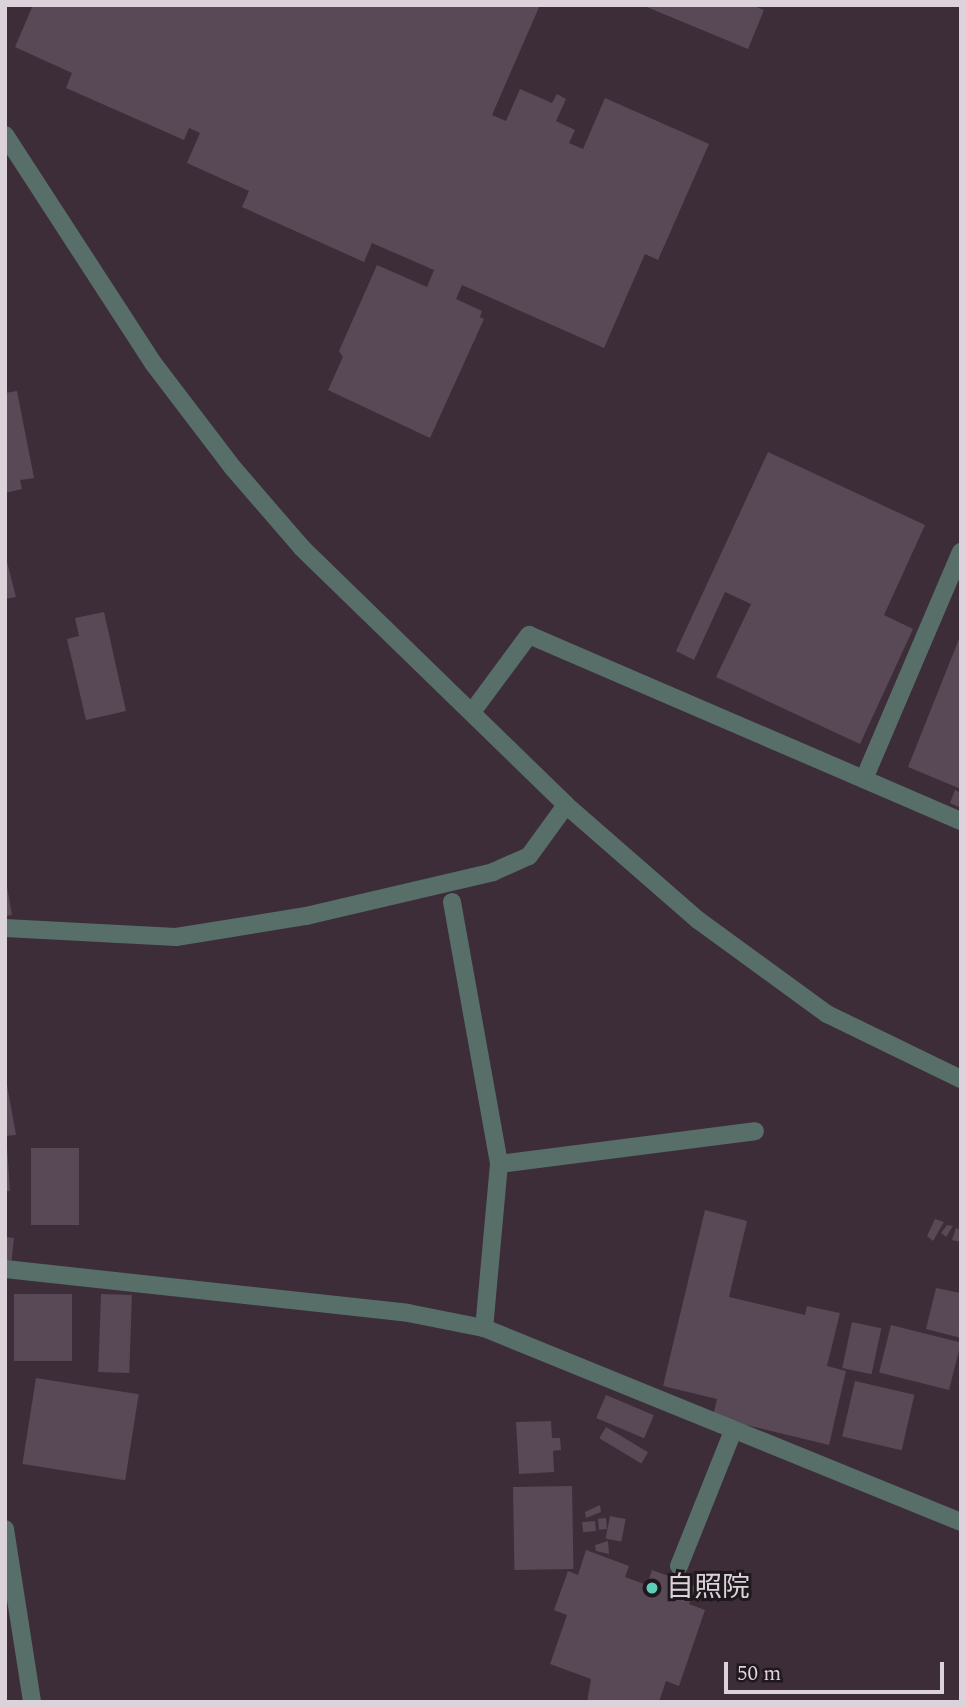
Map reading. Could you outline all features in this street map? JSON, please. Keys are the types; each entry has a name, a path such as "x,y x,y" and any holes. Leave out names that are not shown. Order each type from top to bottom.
{"street":[{"path":"5,135 153,363 233,468 302,548 566,806 766,973 852,1028 961,1079"},
{"path":"864,779 961,552"},
{"path":"472,712 529,635 961,821"},
{"path":"5,929 176,937 306,916 493,872 529,856 566,806"},
{"path":"452,902 499,1164 484,1328"},
{"path":"499,1164 755,1131"},
{"path":"5,1269 408,1313 484,1328 961,1522"},
{"path":"679,1566 733,1431"},
{"path":"5,1529 11,1590 32,1702"}],"building":[{"path":"33,5 540,5 492,115 506,121 520,89 552,103 557,94 566,99 556,121 575,130 569,143 583,149 605,98 709,144 658,260 645,254 604,348 462,285 456,299 482,311 480,317 484,319 430,438 328,390 343,357 339,351 377,265 427,287 434,270 372,243 364,262 242,207 249,191 187,163 200,133 189,128 184,140 66,88 72,73 15,47"},
{"path":"642,5 752,5 764,10 748,49"},
{"path":"17,391 34,478 20,480 22,489 5,493 5,393"},
{"path":"768,452 925,525 884,615 913,629 860,744 716,677 751,604 725,592 694,660 676,651"},
{"path":"5,554 16,597 5,599"},
{"path":"104,612 126,711 86,720 67,639 79,636 75,618"},
{"path":"961,634 961,789 908,767"},
{"path":"955,790 961,793 961,808 950,803"},
{"path":"5,876 12,915 5,916"},
{"path":"5,1074 16,1135 5,1136"},
{"path":"7,1147 10,1191 5,1191"},
{"path":"31,1148 79,1148 79,1225 31,1225"},
{"path":"705,1210 747,1221 729,1297 805,1315 807,1306 840,1313 827,1366 846,1371 829,1445 713,1417 717,1399 663,1386"},
{"path":"935,1219 944,1222 933,1241 927,1236"},
{"path":"947,1225 953,1226 946,1237 941,1233"},
{"path":"956,1228 961,1230 961,1242 952,1240"},
{"path":"5,1237 14,1238 12,1261 5,1260"},
{"path":"936,1288 961,1293 961,1338 926,1329"},
{"path":"14,1294 72,1294 72,1361 14,1361"},
{"path":"101,1294 132,1295 129,1373 98,1372"},
{"path":"852,1322 881,1328 872,1374 842,1368"},
{"path":"891,1325 961,1342 949,1390 879,1373"},
{"path":"36,1378 139,1394 125,1480 22,1464"},
{"path":"855,1381 914,1395 902,1450 842,1437"},
{"path":"606,1395 654,1415 644,1438 596,1418"},
{"path":"551,1421 552,1438 560,1438 561,1450 553,1451 554,1472 519,1474 516,1422"},
{"path":"606,1427 648,1452 641,1463 599,1438"},
{"path":"572,1486 573,1569 514,1570 513,1487"},
{"path":"600,1505 601,1512 586,1518 585,1512"},
{"path":"610,1516 626,1519 621,1542 606,1539"},
{"path":"606,1518 607,1529 599,1530 598,1519"},
{"path":"595,1521 596,1531 583,1532 582,1522"},
{"path":"608,1541 609,1554 596,1551 595,1545"},
{"path":"586,1550 629,1566 625,1577 647,1585 652,1570 696,1586 689,1604 705,1610 679,1686 666,1681 659,1702 587,1702 591,1679 550,1664 567,1615 554,1610 568,1571 578,1575"}],"place":[{"name":"自照院","path":"652,1588"}]}
